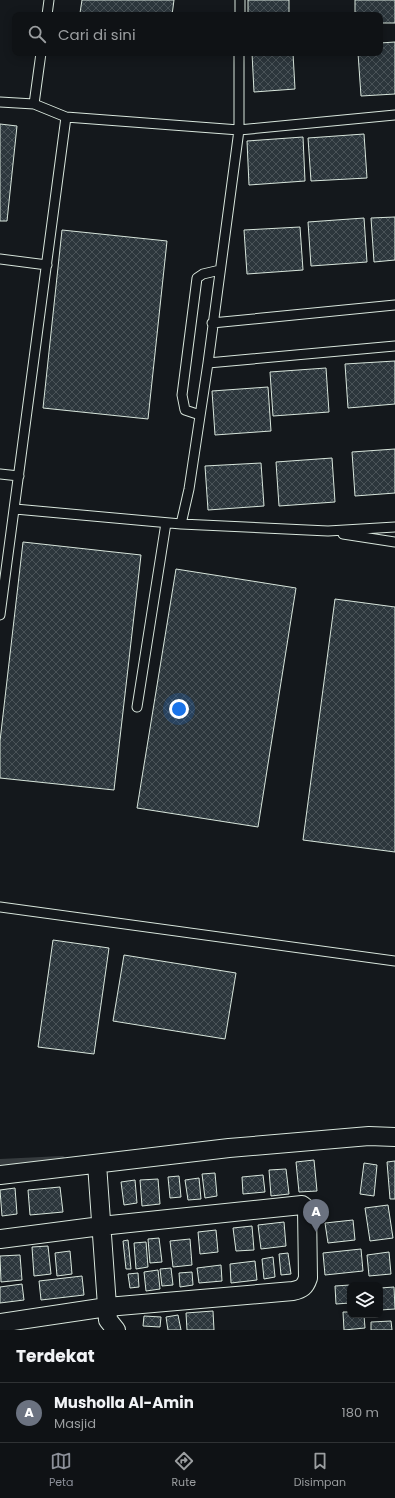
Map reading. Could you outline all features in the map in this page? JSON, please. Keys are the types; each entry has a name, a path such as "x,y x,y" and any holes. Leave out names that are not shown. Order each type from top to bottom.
{"street":[{"path":"0,1175 229,1148 368,1136 395,1137"},
{"path":"97,1164 108,1320 116,1330"},
{"path":"0,1240 101,1226 295,1206 305,1207 307,1213 308,1278 306,1284 302,1288 293,1291 107,1307 0,1323"}],"lane":[{"path":"47,12 49,0"},
{"path":"240,0 240,12"},
{"path":"34,104 41,56"},
{"path":"181,524 189,489 208,363 238,130 239,56"},
{"path":"0,102 34,104 66,117 238,130 395,115"},
{"path":"0,615 66,117"},
{"path":"0,259 47,265"},
{"path":"200,415 185,410 182,395 197,278 203,274 220,270"},
{"path":"212,323 395,305"},
{"path":"208,363 395,346"},
{"path":"0,474 19,476"},
{"path":"15,509 181,524 328,531 395,527"},
{"path":"137,707 166,522"},
{"path":"328,531 395,542"},
{"path":"0,907 395,961"}],"building":[{"path":"82,0 174,0 172,12 80,12"},
{"path":"248,0 289,0 289,12 248,12"},
{"path":"355,0 395,0 395,23 383,23 383,12 355,12"},
{"path":"395,42 395,94 361,96 358,56 383,56 383,43"},
{"path":"252,56 293,56 295,89 254,92"},
{"path":"0,124 17,126 7,221 0,221"},
{"path":"364,134 367,178 311,181 308,138"},
{"path":"303,137 305,181 249,185 247,141"},
{"path":"395,217 395,260 374,262 371,218"},
{"path":"364,218 367,262 311,266 308,222"},
{"path":"300,227 303,270 247,274 244,230"},
{"path":"62,230 167,241 148,419 43,408"},
{"path":"395,361 395,404 348,408 345,364"},
{"path":"326,368 329,412 273,416 270,372"},
{"path":"268,387 271,431 215,435 212,391"},
{"path":"395,449 395,493 355,496 352,452"},
{"path":"332,458 335,502 279,506 276,462"},
{"path":"261,463 264,506 208,510 205,466"},
{"path":"23,542 141,555 114,790 0,778 0,741"},
{"path":"176,569 296,588 258,827 137,808"},
{"path":"335,599 395,607 395,852 303,840"},
{"path":"53,940 109,948 94,1054 38,1047"},
{"path":"124,955 236,973 225,1039 113,1021"},
{"path":"314,1160 317,1191 299,1192 296,1162"},
{"path":"395,1161 395,1199 390,1199 387,1162"},
{"path":"364,1163 377,1165 374,1196 360,1194"},
{"path":"286,1169 289,1194 271,1196 269,1170"},
{"path":"215,1173 217,1196 205,1198 202,1174"},
{"path":"263,1175 265,1192 243,1194 242,1177"},
{"path":"179,1176 181,1197 170,1198 168,1177"},
{"path":"199,1178 201,1199 188,1200 185,1180"},
{"path":"158,1179 160,1204 142,1206 140,1180"},
{"path":"135,1180 137,1203 124,1205 121,1182"},
{"path":"60,1187 63,1212 30,1215 28,1190"},
{"path":"15,1188 17,1214 2,1216 0,1190"},
{"path":"388,1205 393,1238 370,1241 365,1208"},
{"path":"353,1220 355,1240 328,1243 325,1223"},
{"path":"284,1222 286,1246 261,1249 258,1225"},
{"path":"252,1226 254,1250 236,1251 233,1228"},
{"path":"216,1230 218,1252 200,1254 198,1232"},
{"path":"159,1238 162,1262 150,1263 148,1239"},
{"path":"190,1239 192,1265 173,1267 170,1241"},
{"path":"128,1240 131,1269 126,1269 123,1241"},
{"path":"146,1242 148,1267 136,1269 134,1243"},
{"path":"48,1246 51,1274 34,1276 32,1247"},
{"path":"361,1249 363,1271 325,1275 323,1253"},
{"path":"70,1251 72,1274 57,1276 55,1253"},
{"path":"389,1252 391,1274 369,1276 367,1255"},
{"path":"288,1253 291,1274 281,1275 279,1254"},
{"path":"20,1255 22,1280 1,1282 0,1256"},
{"path":"273,1257 275,1277 264,1279 262,1259"},
{"path":"255,1261 257,1280 231,1283 230,1264"},
{"path":"221,1265 222,1281 199,1283 197,1268"},
{"path":"171,1268 173,1285 162,1286 160,1269"},
{"path":"158,1270 160,1289 146,1291 144,1272"},
{"path":"192,1272 193,1285 180,1287 179,1273"},
{"path":"138,1273 139,1287 130,1288 128,1274"},
{"path":"82,1276 84,1295 41,1300 39,1281"},
{"path":"22,1284 24,1300 0,1303 0,1287"},
{"path":"347,1285 347,1303 336,1304 335,1286"},
{"path":"394,1287 395,1309 383,1310 383,1288"},
{"path":"213,1311 214,1330 187,1330 186,1313"},
{"path":"343,1312 347,1312 347,1318 364,1318 365,1328 344,1330"},
{"path":"178,1315 181,1330 168,1330 166,1317"},
{"path":"144,1316 161,1317 160,1327 143,1326"},
{"path":"391,1321 392,1330 371,1330 371,1322"}],"waterway":[{"path":"0,1162 62,1159"}],"place":[{"name":"Musholla Al-Amin","path":"316,1232"}]}
